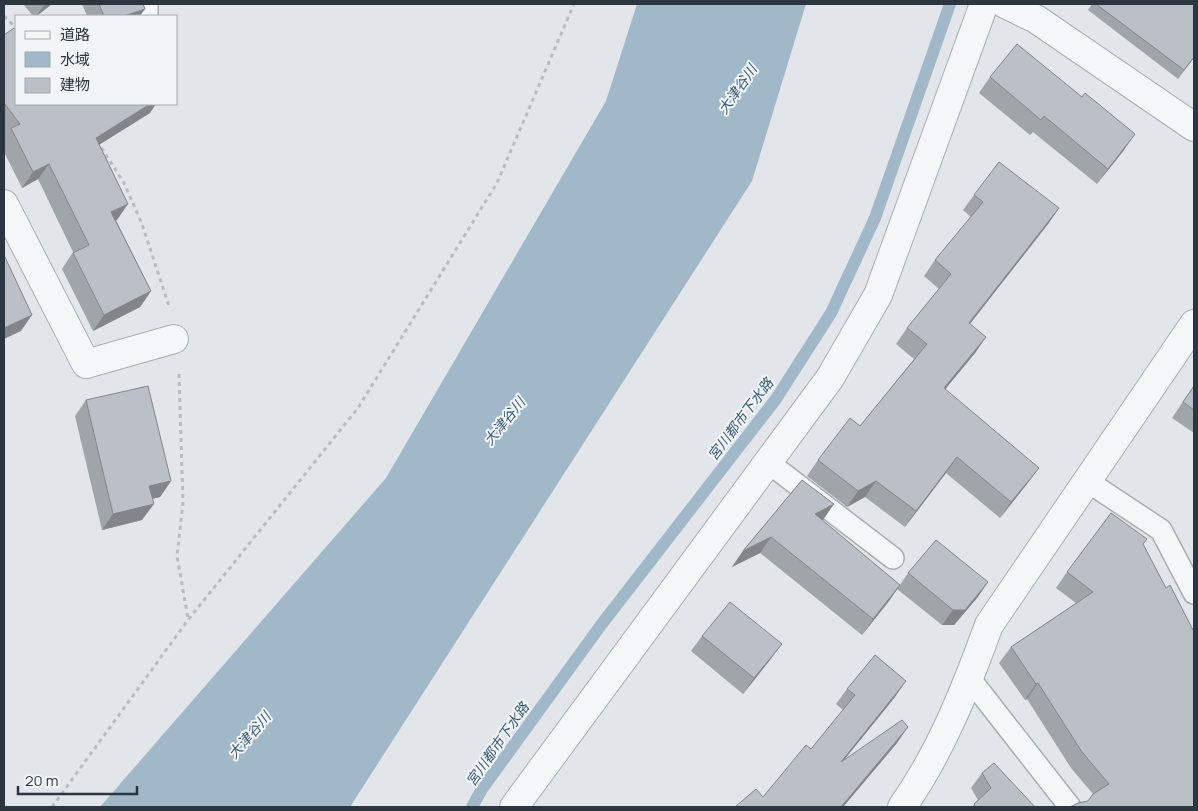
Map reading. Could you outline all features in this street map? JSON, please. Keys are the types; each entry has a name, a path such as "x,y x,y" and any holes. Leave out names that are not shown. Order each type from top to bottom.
{"street":[{"path":"514,807 830,378 878,295 984,4"},
{"path":"1005,4 1042,11 1193,122"},
{"path":"4,204 86,364 174,339"},
{"path":"902,807 924,777 970,679 989,626 1087,481 1192,334"}],"lane":[{"path":"769,463 894,558"},
{"path":"1087,481 1161,530 1194,592"},
{"path":"970,679 1070,807"}],"path":[{"path":"52,807 188,620 358,408 497,183 574,4"},
{"path":"4,16 15,27"}],"water":[{"name":"大津谷川","path":"637,4 806,4 752,181 350,807 100,807 386,478 606,101"}],"building":[{"path":"99,4 143,4 145,9 127,15 104,15"},
{"path":"1096,4 1194,4 1194,57 1184,70"},
{"path":"14,28 15,30 15,105 148,105 96,138 128,204 111,212 151,291 104,315 73,253 89,245 49,164 33,172 11,128 20,124 4,103 4,35"},
{"path":"1017,44 1082,97 1085,93 1135,134 1108,169 1044,116 1041,120 990,77"},
{"path":"999,162 1059,208 969,323 986,337 944,388 1039,468 1011,502 957,457 916,511 876,481 858,491 818,460 850,418 860,426 927,344 907,328 951,274 935,260 983,202 974,195"},
{"path":"4,255 32,315 4,328"},
{"path":"148,386 171,481 149,486 154,504 113,514 86,400"},
{"path":"1194,386 1194,410 1183,402"},
{"path":"802,480 834,504 815,514 900,585 873,619 771,537 743,551"},
{"path":"1111,513 1147,539 1143,544 1166,588 1170,585 1194,632 1194,807 1070,807 1088,801 1093,794 1109,784 1082,752 1038,683 1036,684 1011,647 1093,592 1067,572"},
{"path":"936,540 988,582 965,610 953,610 908,573"},
{"path":"730,602 782,644 754,678 702,636"},
{"path":"875,655 906,681 841,762 902,720 908,727 841,807 735,807 756,789 763,797 806,745 811,749 855,695 847,689"},
{"path":"994,763 1035,807 976,807 974,804 991,788 982,773"}],"waterway":[{"name":"宮川都市下水路","path":"472,807 482,789 601,625 776,399 831,313 875,218 950,4"}]}
